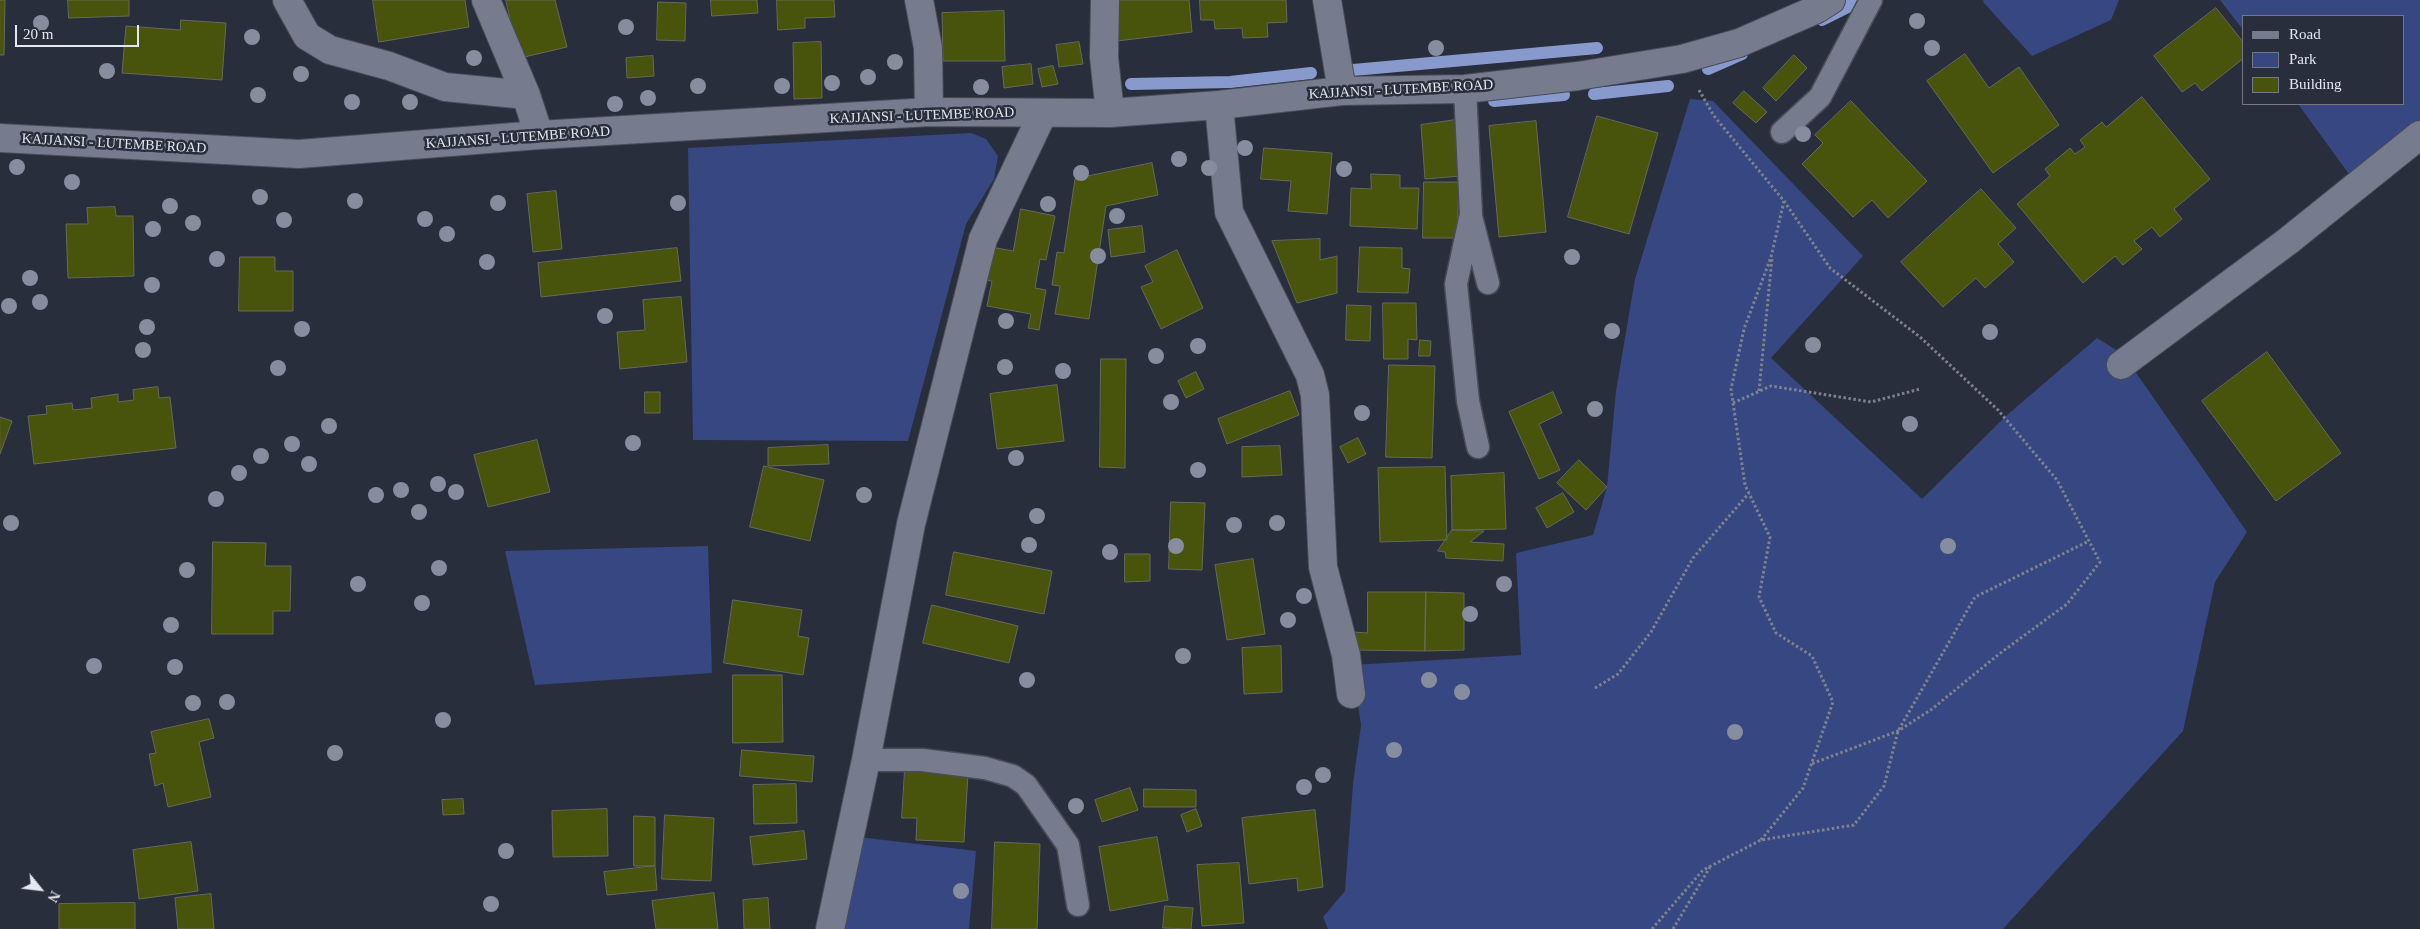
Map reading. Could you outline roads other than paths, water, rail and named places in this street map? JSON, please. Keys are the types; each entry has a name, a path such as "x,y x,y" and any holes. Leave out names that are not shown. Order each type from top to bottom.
{"street":[{"path":"287,0 307,36 330,50 389,66 444,87 526,95"},
{"path":"486,0 526,95 539,135"},
{"path":"918,0 928,48 929,112"},
{"path":"1105,0 1104,57 1110,113"},
{"path":"1327,0 1342,91"},
{"name":"KAJJANSI - LUTEMBE ROAD","path":"0,138 299,154 539,135 929,112 1110,113 1219,106 1342,91 1465,90 1578,76 1682,59 1739,43 1817,9 1831,0"},
{"path":"1219,106 1229,212 1310,375 1315,395 1323,567 1346,655 1351,694"},
{"path":"830,929 866,760 911,524 983,239 1043,113"},
{"path":"2121,365 2288,242 2420,135"}],"lane":[{"path":"1782,132 1820,97 1871,0"},
{"path":"1465,90 1471,214 1488,283"},
{"path":"1471,214 1456,284 1468,402 1478,447"},
{"path":"866,760 922,760 985,768 1013,776 1026,785 1068,845 1078,905"}],"waterway":[{"path":"1822,20 1846,8 1855,0"},
{"path":"1342,71 1597,48"},
{"path":"1708,69 1742,54"},
{"path":"1131,84 1230,82 1311,73"},
{"path":"1594,94 1668,86"},
{"path":"1494,101 1564,95"}]}
